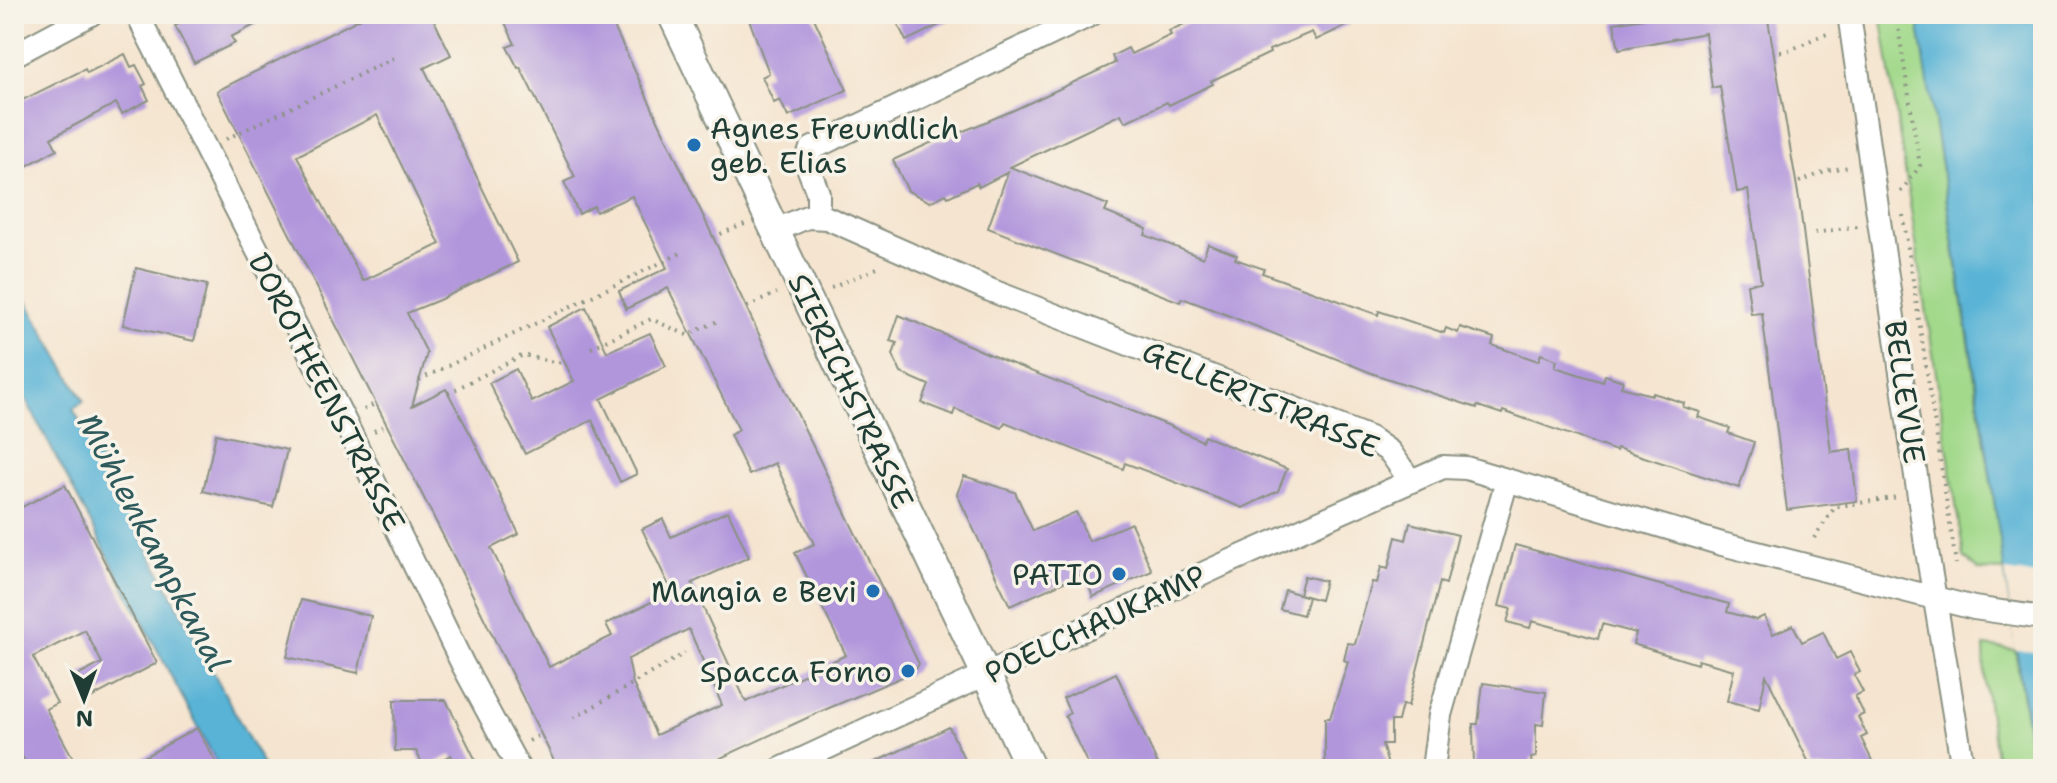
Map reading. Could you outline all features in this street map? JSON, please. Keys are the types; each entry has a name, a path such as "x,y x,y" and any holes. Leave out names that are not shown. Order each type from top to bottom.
{"main road":[{"name":"SIERICHSTRASSE","path":"672,14 1031,769"}],"street":[{"path":"14,55 91,14"},
{"name":"DOROTHEENSTRASSE","path":"137,14 344,420 463,665 519,769"},
{"path":"770,223 818,216 818,193 806,162 811,149 1092,14"},
{"name":"BELLEVUE","path":"1849,14 1963,769"},
{"name":"GELLERTSTRASSE","path":"818,216 990,290 1370,438 1390,452 1410,480 1450,466 1710,540 1935,597 2043,618"},
{"name":"POELCHAUKAMP","path":"781,769 1410,480"},
{"path":"1433,769 1440,715 1507,480"}],"path":[{"path":"1896,14 1920,166 1899,193 1956,564"},
{"path":"1780,52 1797,50 1816,37 1828,34"},
{"path":"206,148 394,58"},
{"path":"1799,182 1830,170 1849,167"},
{"path":"713,237 770,223"},
{"path":"1815,233 1857,226"},
{"path":"419,380 683,252"},
{"path":"591,348 651,319 687,335 718,321"},
{"path":"448,393 523,355 558,363 564,360"},
{"path":"1814,538 1835,507 1898,497"},
{"path":"574,718 685,653"}],"green space":[{"path":"1881,14 1917,14 2005,571 1978,570 1964,557"},
{"path":"1984,646 2015,650 2034,769 1998,769 1985,684"}],"water":[{"path":"1917,14 2043,14 2043,769 2034,769"},
{"path":"14,279 84,401 73,409 265,769 220,769 14,377"}],"pier":[{"path":"2005,571 2043,576 2043,653 2015,650"}],"building":[{"path":"185,14 276,14 231,37 235,43 194,63 175,26 188,19"},
{"path":"369,14 431,14 451,55 424,68 518,262 407,313 427,353 412,406 446,389 472,437 519,534 491,548 549,667 612,636 606,624 672,592 642,529 663,519 671,537 728,511 749,557 692,583 746,702 846,655 795,553 814,544 775,463 749,475 730,435 739,430 668,288 626,309 619,291 667,268 632,196 596,212 594,206 579,214 564,182 575,177 507,47 515,44 501,14 608,14 919,664 914,672 697,769 558,769 217,91","holes":["377,115 440,244 363,281 297,156","689,629 722,705 656,735 633,684 628,659"]},
{"path":"747,14 812,14 847,90 788,117 780,100 774,103 762,77 769,73"},
{"path":"893,14 962,14 906,41"},
{"path":"1206,14 1371,14 1316,40 1312,32 1269,50 1270,53 1169,105 1167,102 1125,122 1121,114 1010,167 1108,205 1105,212 1147,229 1145,235 1203,258 1208,244 1237,255 1235,259 1264,269 1262,273 1378,315 1379,311 1444,333 1446,328 1458,333 1460,327 1494,338 1492,345 1538,361 1541,354 1557,360 1555,367 1603,382 1605,375 1623,381 1621,387 1684,403 1683,407 1700,412 1698,417 1730,428 1728,433 1754,442 1739,488 1617,448 1616,451 1503,411 1502,414 1477,408 1374,374 1230,316 1182,298 1180,302 988,228 1008,172 979,187 977,183 930,202 908,191 893,160 1014,110 1115,63 1112,56 1128,48 1131,54 1171,35 1169,31"},
{"path":"1666,14 1767,14 1799,199 1831,452 1851,449 1857,501 1787,510 1762,313 1751,314 1747,284 1761,282 1748,190 1737,192 1720,86 1712,88 1705,33 1619,49 1614,23"},
{"path":"125,54 131,67 136,65 146,84 142,86 149,100 122,114 116,103 51,138 57,149 14,173 14,104 85,69 87,73"},
{"path":"136,268 207,285 194,341 123,325"},
{"path":"586,307 607,352 650,333 666,366 601,399 637,474 620,482 592,420 525,454 489,383 516,369 532,402 574,381 547,327"},
{"path":"899,315 1202,441 1204,436 1287,469 1278,491 1243,508 1125,463 1123,469 1005,422 1002,428 955,409 953,415 922,403 929,385 901,373 893,355 897,343 890,341"},
{"path":"216,434 287,450 273,507 203,491"},
{"path":"964,476 1015,492 1033,531 1076,512 1089,541 1131,523 1152,571 1093,597 1084,573 1010,606 957,494"},
{"path":"65,485 157,663 89,699 77,676 102,663 85,630 33,657 57,703 46,709 79,769 29,769 14,735 14,511"},
{"path":"1410,523 1458,535 1446,584 1440,582 1408,706 1402,705 1398,721 1391,721 1391,744 1382,744 1389,769 1325,769 1325,718 1330,718 1348,662 1344,660 1348,643 1355,644 1372,582 1377,583 1381,567 1388,569 1396,537 1406,540"},
{"path":"1515,545 1729,604 1727,612 1756,620 1764,616 1773,634 1793,625 1802,642 1823,632 1836,659 1850,652 1860,672 1854,675 1863,692 1855,696 1864,714 1858,717 1867,735 1861,738 1876,769 1812,769 1766,675 1759,709 1727,701 1734,670 1698,660 1697,664 1633,644 1636,633 1602,624 1598,639 1532,621 1530,628 1507,622 1511,609 1499,606"},
{"path":"1304,576 1325,581 1320,600 1299,594"},
{"path":"1285,590 1308,597 1303,615 1280,609"},
{"path":"301,600 371,616 358,673 287,657"},
{"path":"1116,673 1160,769 1090,769 1065,716 1070,713 1063,698"},
{"path":"1483,683 1546,692 1543,725 1536,724 1536,757 1531,758 1532,769 1474,769 1473,724 1478,724"},
{"path":"394,700 446,700 480,769 457,769 451,755 424,768 416,751 395,751"},
{"path":"949,727 969,769 860,769 916,743"},
{"path":"197,728 220,769 122,769"}],"place":[{"name":"Agnes Freundlich geb. Elias","path":"694,145"},
{"name":"PATIO","path":"1119,574"},
{"name":"Mangia e Bevi","path":"873,591"},
{"name":"Spacca Forno","path":"908,671"}],"water label":[{"name":"Mühlenkampkanal","path":"154,542"}]}
